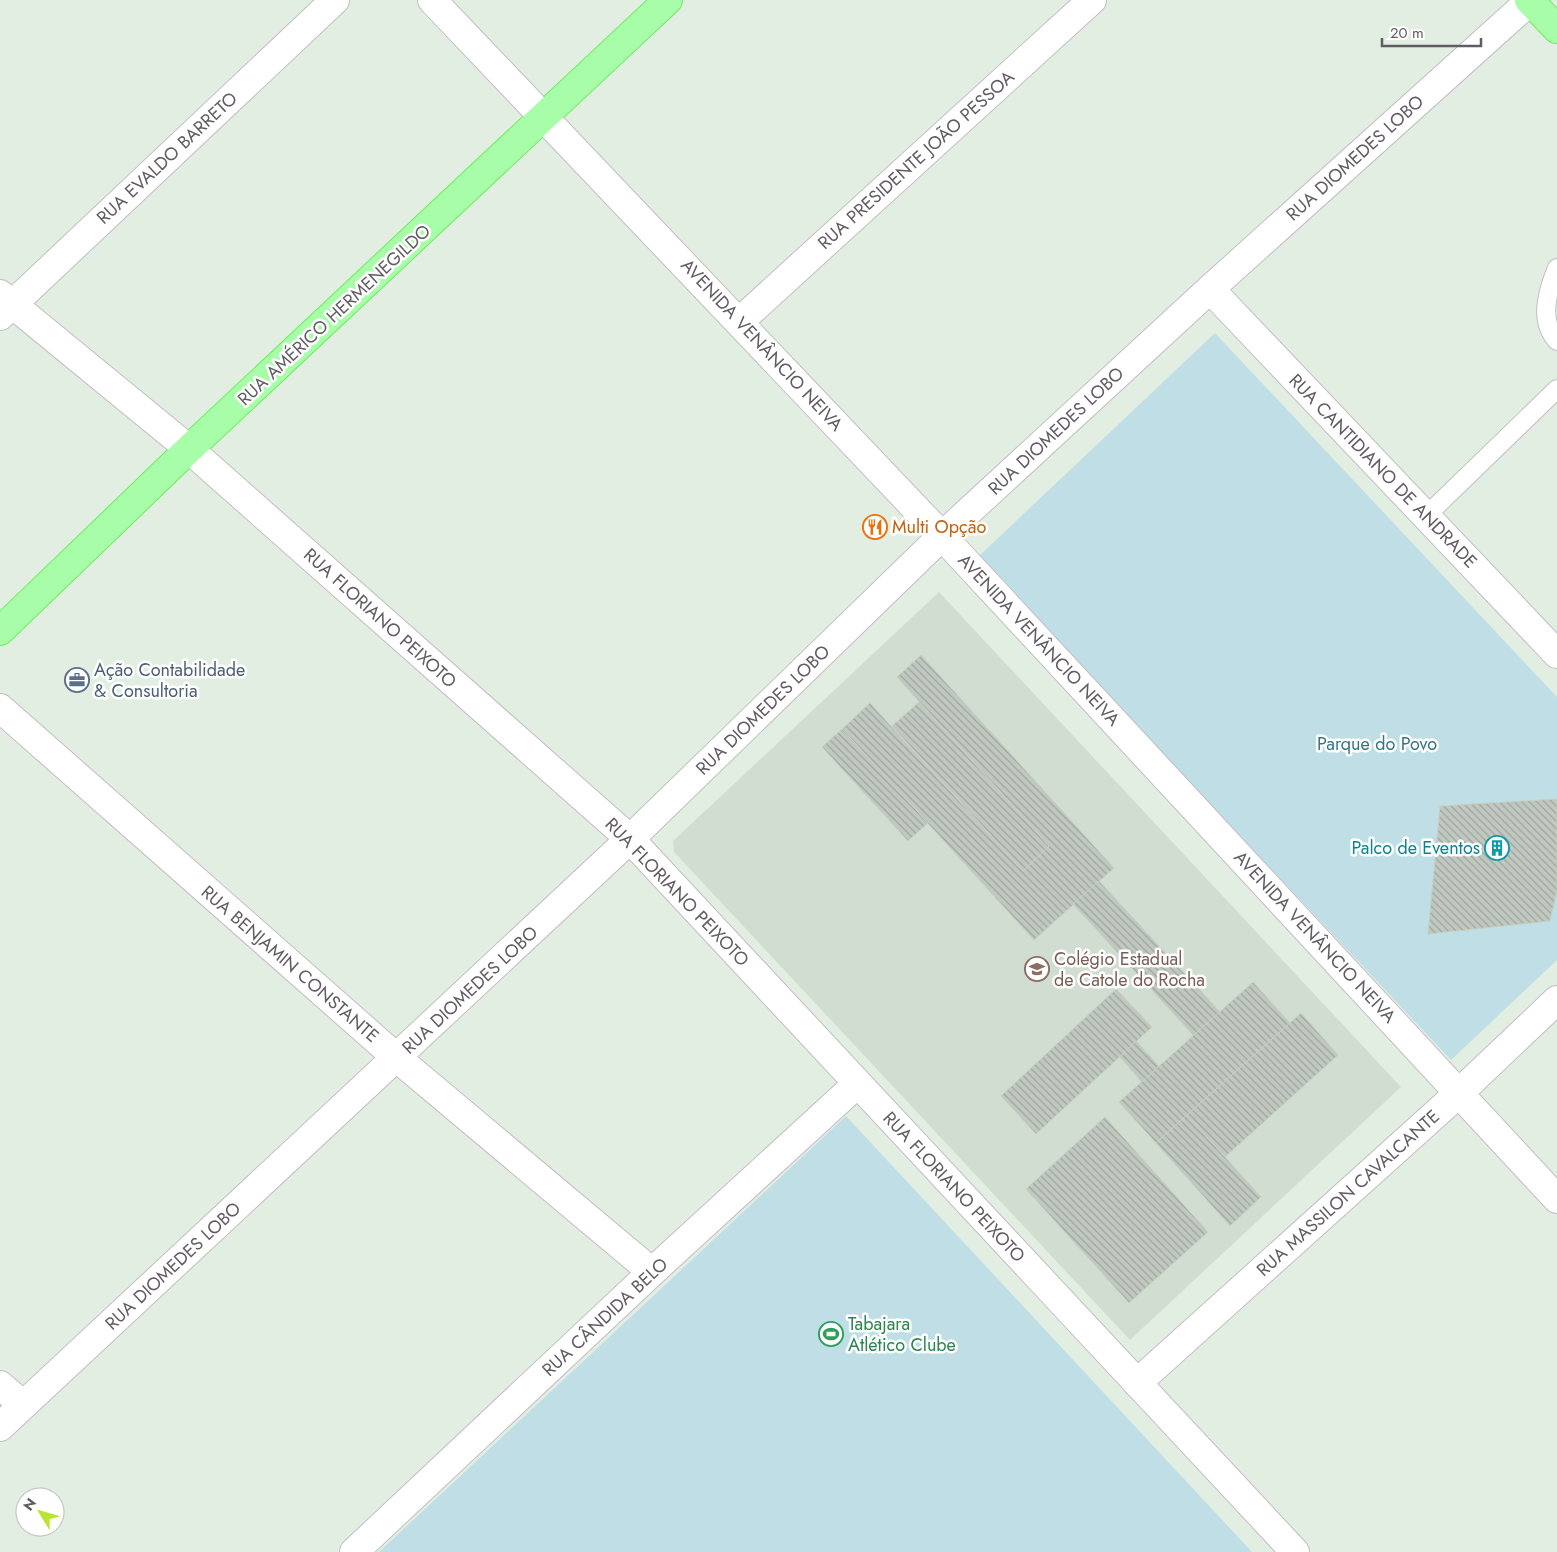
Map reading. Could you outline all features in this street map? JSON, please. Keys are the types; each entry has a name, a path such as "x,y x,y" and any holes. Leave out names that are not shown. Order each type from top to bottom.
{"main road":[{"name":"RUA AMÉRICO HERMENEGILDO","path":"0,631 189,449 545,118 668,0"},
{"path":"1530,0 1557,29"}],"street":[{"name":"RUA EVALDO BARRETO","path":"4,305 335,0"},
{"name":"AVENIDA VENÂNCIO NEIVA","path":"432,0 740,321 942,536 1557,1199"},
{"name":"RUA PRESIDENTE JOÃO PESSOA","path":"740,321 1092,0"},
{"name":"RUA DIOMEDES LOBO","path":"0,1427 630,839 942,536 1210,289 1530,0"},
{"name":"RUA CANTIDIANO DE ANDRADE","path":"1210,289 1557,654"},
{"name":"RUA FLORIANO PEIXOTO","path":"4,305 189,449 630,839 1294,1552"},
{"name":"RUA BENJAMIN CONSTANTE","path":"0,708 397,1058 652,1272"},
{"name":"RUA MASSILON CAVALCANTE","path":"1137,1383 1459,1093 1557,1000"},
{"name":"RUA CÂNDIDA BELO","path":"354,1552 652,1272 857,1084"},
{"path":"0,1385 23,1405"}],"lane":[{"path":"1557,268 1547,291 1546,318 1557,341"},
{"path":"1426,516 1557,389"}],"shaded area":[{"name":"Colégio Estadual de Catole do Rocha","path":"939,592 1401,1087 1130,1340 674,852 673,841"}],"green space":[{"name":"Parque do Povo","path":"1215,333 1557,697 1557,960 1451,1060 978,557"},
{"name":"Tabajara Atlético Clube","path":"846,1116 1252,1552 379,1552"}],"building":[{"path":"921,655 1114,868 1034,940 842,729 870,703 1023,871 1049,846 897,677"},
{"path":"919,702 1049,846 1023,871 892,726"},
{"path":"842,729 928,823 908,841 822,747"},
{"name":"Palco de Eventos","path":"1557,799 1557,891 1550,921 1428,934 1440,806"},
{"path":"1099,881 1220,1012 1194,1036 1073,904"},
{"path":"1253,982 1290,1023 1156,1143 1119,1102"},
{"path":"1116,989 1152,1027 1036,1134 1001,1096"},
{"path":"1301,1013 1338,1055 1225,1157 1187,1115"},
{"path":"1136,1041 1159,1066 1142,1082 1120,1057"},
{"path":"1187,1115 1261,1197 1230,1226 1156,1143"},
{"path":"1105,1117 1208,1232 1129,1303 1026,1189"}],"place":[{"name":"Multi Opção","path":"875,527"},
{"name":"Ação Contabilidade & Consultoria","path":"77,680"},
{"name":"Palco de Eventos","path":"1497,848"},
{"name":"Colégio Estadual de Catole do Rocha","path":"1037,969"},
{"name":"Tabajara Atlético Clube","path":"831,1334"}]}
